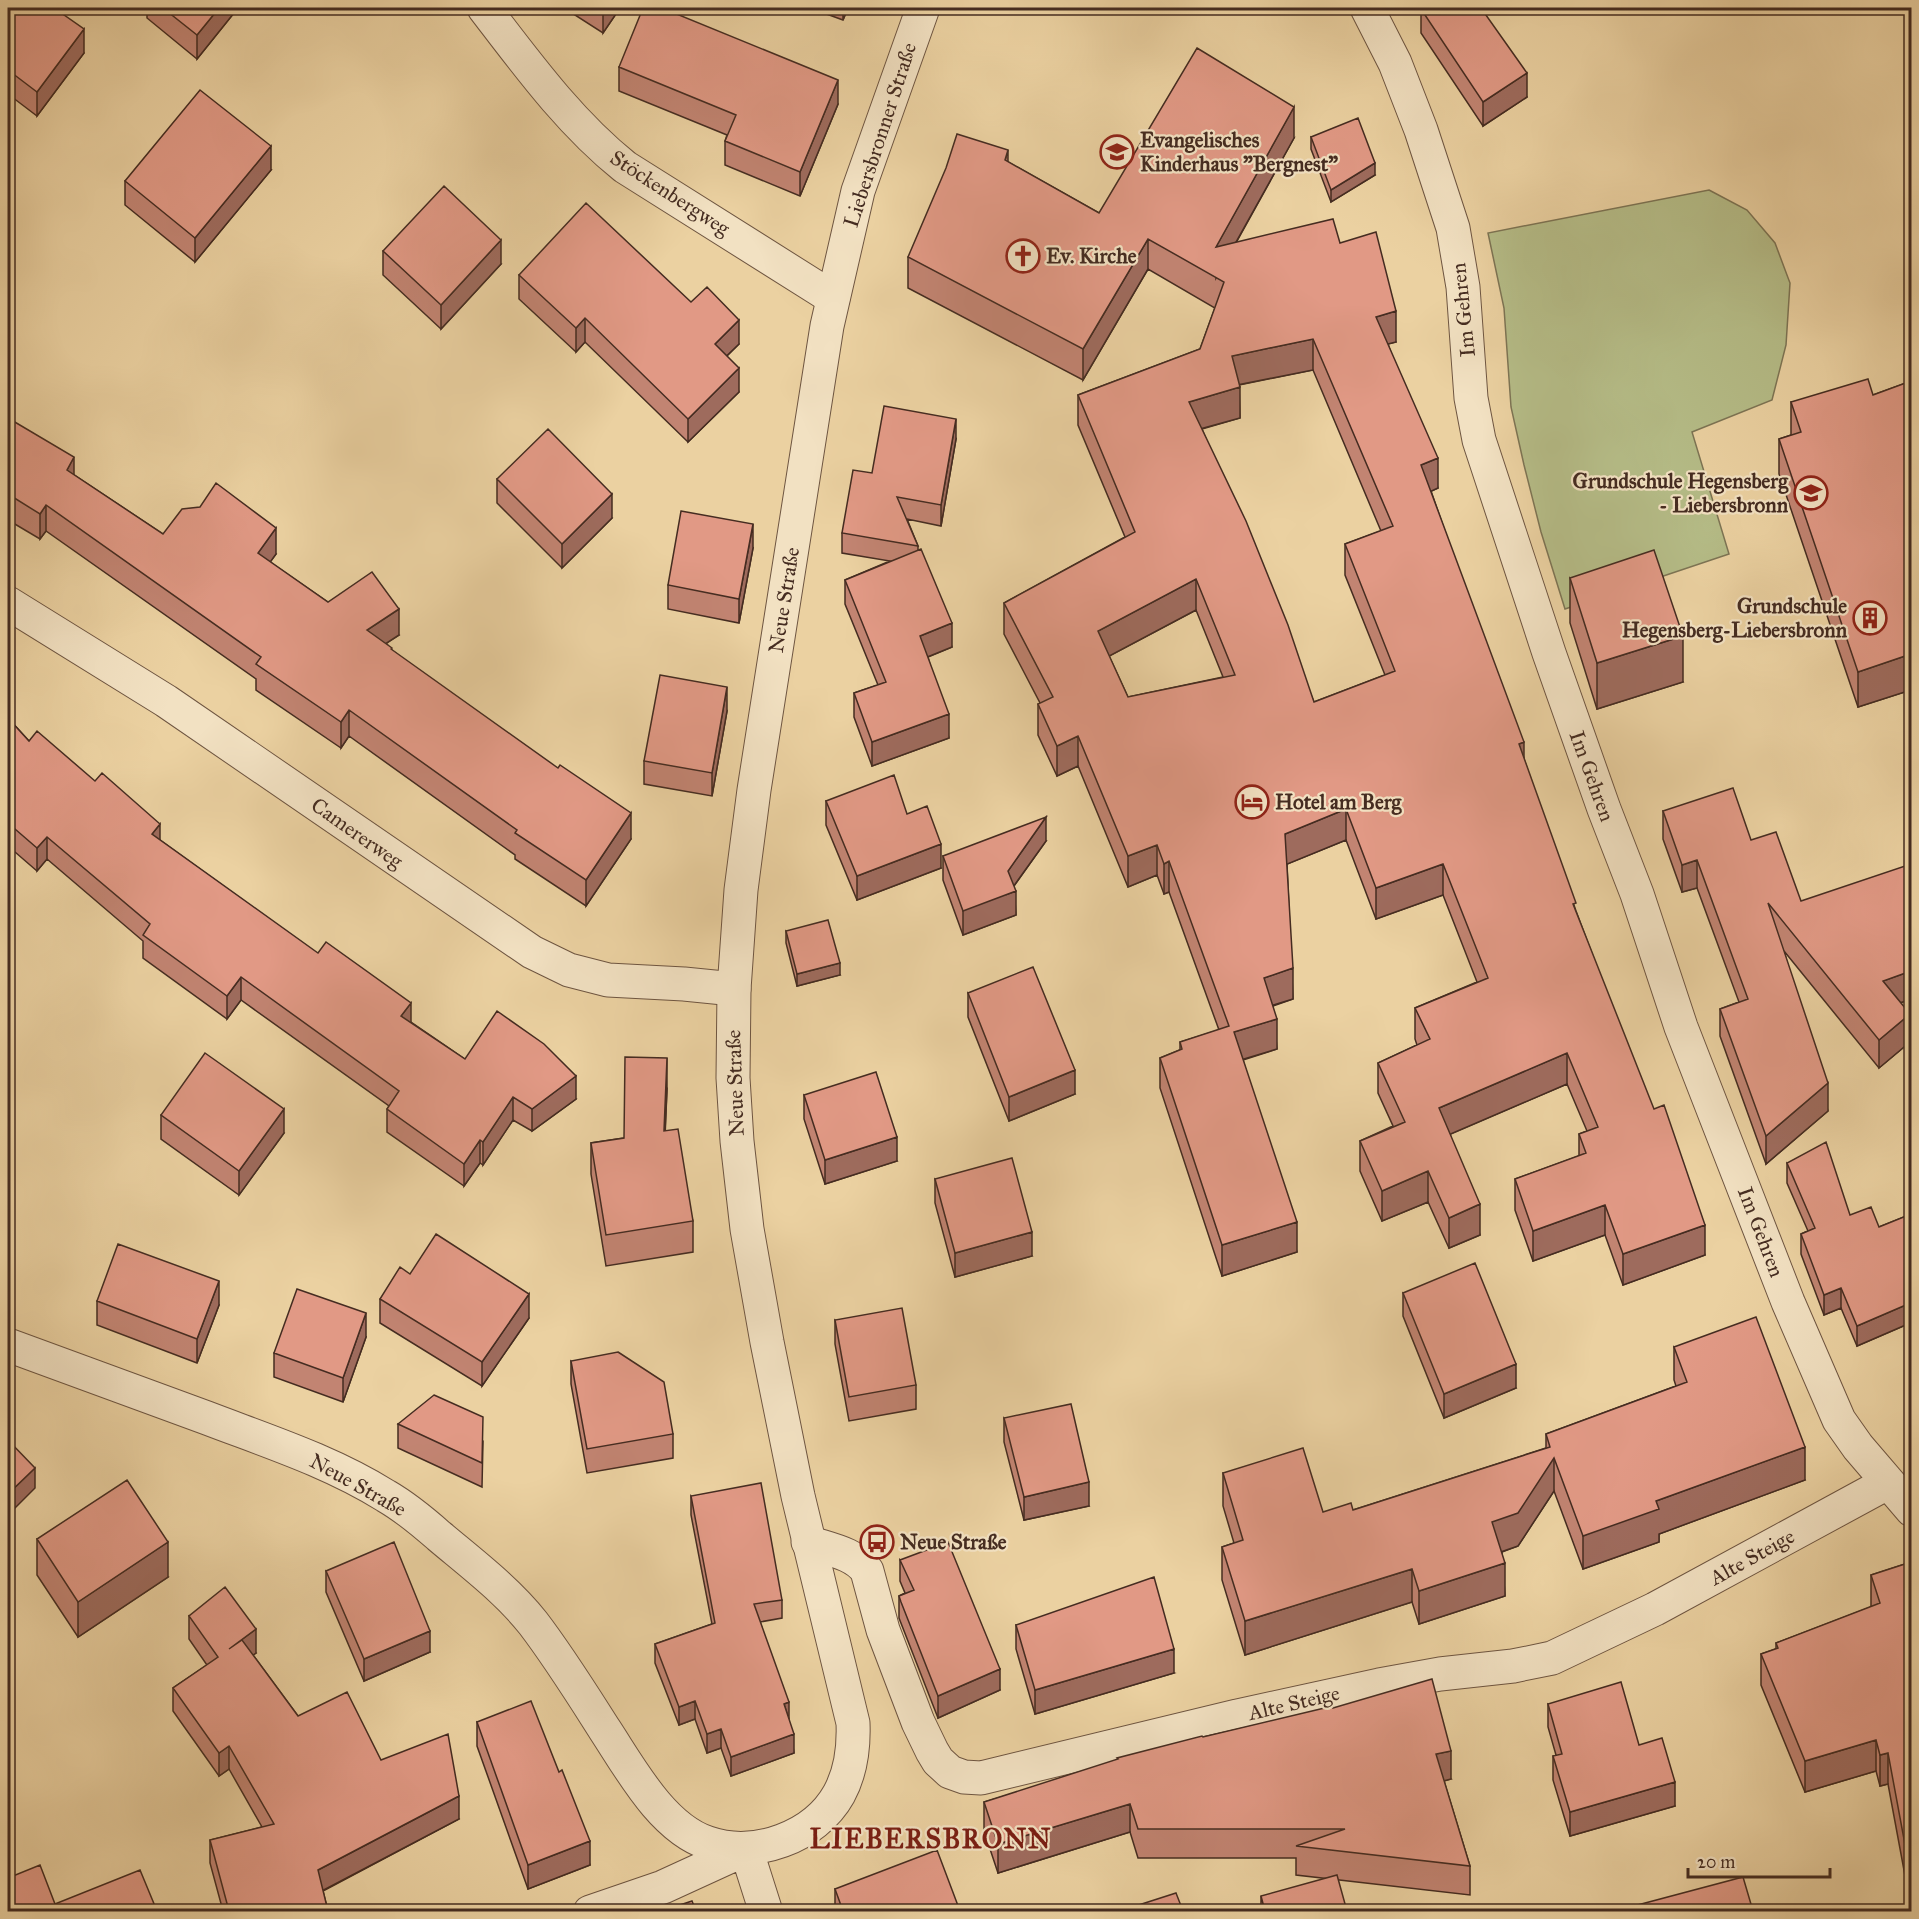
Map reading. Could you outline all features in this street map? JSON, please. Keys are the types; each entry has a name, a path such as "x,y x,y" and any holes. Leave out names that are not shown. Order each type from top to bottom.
{"street":[{"name":"Stöckenbergweg","path":"484,8 537,76 580,126 610,155 625,167 833,298"},
{"name":"Liebersbronner Straße","path":"833,298 858,191 923,8"},
{"name":"Im Gehren","path":"1368,8 1395,63 1443,194 1453,228 1463,287 1471,398 1479,440 1592,776 1637,894 1681,1027 1788,1302 1839,1420 1858,1447 1911,1510"},
{"name":"Neue Straße","path":"8,1345 309,1457 367,1485 409,1511 494,1584 531,1621 626,1762 662,1811 692,1836 709,1844 746,1849 764,1847 803,1830 822,1816 839,1794 849,1770 852,1757 853,1723 808,1542 765,1332 740,1177 733,1078 734,989 741,890 754,790 817,384 833,298"},
{"name":"Camererweg","path":"8,603 166,701 532,952 569,970 608,980 734,989"},
{"name":"Alte Steige","path":"808,1542 855,1559 867,1571 883,1630 918,1722 938,1761 950,1772 964,1777 981,1778 1379,1684 1513,1666 1552,1658 1655,1609 1887,1483"},
{"path":"590,1911 663,1887 746,1849 766,1911"}],"green space":[{"path":"1709,190 1747,210 1775,243 1790,283 1786,345 1772,400 1692,432 1729,554 1565,609 1541,532 1511,407 1504,308 1488,233"}],"building":[{"path":"8,8 54,8 84,29 37,92 8,70"},
{"path":"163,8 219,8 197,35"},
{"path":"643,8 662,8 838,80 800,172 725,141 736,115 619,67"},
{"path":"1481,8 1527,73 1483,102 1421,9"},
{"path":"1197,48 1294,107 1216,247 1333,219 1340,243 1376,232 1396,311 1376,317 1438,458 1421,465 1524,742 1519,744 1576,903 1573,904 1654,1109 1664,1105 1705,1225 1623,1254 1605,1205 1533,1231 1515,1179 1586,1153 1579,1134 1598,1127 1567,1053 1439,1108 1480,1204 1449,1218 1428,1171 1382,1191 1360,1141 1405,1122 1378,1063 1430,1039 1415,1008 1488,978 1443,864 1376,888 1346,809 1285,834 1293,968 1264,978 1277,1019 1234,1032 1297,1222 1222,1245 1160,1058 1182,1049 1180,1042 1229,1026 1169,861 1164,864 1157,845 1128,856 1078,736 1057,746 1038,704 1053,697 1004,603 1135,532 1078,395 1200,349 1224,282 1148,239 1083,349 908,257 946,168 957,134 1008,150 1005,160 1099,213","holes":["1313,339 1393,526 1345,544 1395,671 1314,702 1288,625 1246,521 1189,402 1240,387 1232,356","1196,579 1235,675 1128,697 1098,631"]},
{"path":"200,90 271,146 195,238 125,181"},
{"path":"1358,118 1375,163 1331,190 1311,137"},
{"path":"444,186 501,240 441,305 383,251"},
{"path":"586,203 691,302 707,287 739,320 715,344 739,368 688,419 585,318 576,328 519,275"},
{"name":"Grundschule Hegensberg-Liebersbronn","path":"1868,379 1873,395 1911,381 1911,491 1906,493 1911,511 1911,654 1858,672 1779,439 1801,432 1791,402"},
{"path":"884,406 956,419 941,505 897,497 918,546 842,533 853,470 872,473"},
{"path":"8,418 74,457 67,470 163,534 182,509 200,507 216,483 276,528 258,553 328,602 372,572 399,609 367,630 558,768 560,765 631,813 586,880 515,833 517,830 349,710 341,722 256,664 261,657 46,505 40,514 8,494"},
{"path":"548,429 612,494 562,544 497,479"},
{"path":"681,511 753,524 739,599 668,585"},
{"path":"921,549 952,623 920,636 949,714 872,742 854,693 886,682 845,580"},
{"path":"1654,550 1683,636 1597,663 1570,578"},
{"path":"660,675 727,687 712,773 644,761"},
{"path":"8,718 29,741 37,731 95,781 102,773 160,824 152,834 318,953 326,942 411,1003 401,1016 465,1059 497,1011 544,1044 576,1076 532,1109 513,1097 483,1142 480,1140 464,1164 387,1109 399,1091 241,977 227,996 143,935 150,924 47,837 37,848 8,823"},
{"path":"894,775 907,814 927,806 941,844 857,876 826,801"},
{"path":"1733,788 1751,840 1776,832 1801,901 1911,864 1911,971 1883,981 1910,1014 1879,1040 1768,903 1828,1083 1766,1136 1720,1009 1748,999 1697,860 1682,865 1663,811"},
{"path":"1046,817 1008,871 1016,891 963,911 943,856"},
{"path":"828,920 840,963 797,974 786,931"},
{"path":"1033,967 1075,1070 1009,1097 968,993"},
{"path":"205,1053 284,1109 239,1171 161,1115"},
{"path":"625,1057 667,1058 664,1131 678,1129 693,1221 606,1235 591,1143 624,1138"},
{"path":"876,1072 897,1137 825,1160 804,1095"},
{"path":"1826,1142 1850,1215 1871,1207 1879,1227 1911,1214 1911,1313 1908,1304 1857,1326 1841,1288 1824,1295 1801,1234 1815,1228 1787,1163"},
{"path":"1012,1158 1032,1232 955,1253 935,1179"},
{"path":"436,1234 529,1294 482,1362 380,1299 400,1267 410,1274"},
{"path":"118,1244 219,1281 197,1339 97,1301"},
{"path":"1475,1263 1516,1364 1444,1394 1403,1293"},
{"path":"297,1289 366,1313 343,1378 274,1353"},
{"path":"902,1308 916,1385 849,1397 835,1320"},
{"path":"1756,1317 1805,1447 1656,1501 1659,1509 1583,1536 1554,1458 1518,1513 1492,1522 1505,1563 1419,1591 1412,1569 1245,1621 1222,1547 1243,1540 1223,1473 1303,1448 1323,1512 1351,1503 1353,1510 1550,1447 1546,1434 1687,1382 1674,1347"},
{"path":"618,1352 664,1382 673,1434 587,1449 571,1361"},
{"path":"434,1395 483,1417 482,1463 398,1424"},
{"path":"1071,1404 1089,1482 1024,1497 1004,1418"},
{"path":"8,1440 35,1468 8,1494"},
{"path":"127,1480 168,1542 78,1602 37,1539"},
{"path":"761,1483 782,1600 754,1604 789,1702 784,1704 794,1734 731,1757 721,1729 707,1734 695,1701 679,1707 655,1644 715,1623 691,1496"},
{"path":"394,1542 430,1631 364,1659 326,1571"},
{"path":"948,1542 1000,1669 938,1696 899,1596 914,1590 900,1560"},
{"path":"1908,1563 1911,1573 1911,1848 1906,1850 1888,1753 1880,1755 1876,1740 1805,1761 1761,1654 1778,1648 1776,1643 1880,1603 1871,1575"},
{"path":"1154,1577 1174,1649 1035,1690 1016,1625"},
{"path":"225,1587 256,1629 229,1649 242,1640 298,1716 347,1692 381,1760 448,1734 459,1796 318,1870 328,1911 229,1911 210,1840 274,1824 229,1746 219,1753 173,1688 218,1657 189,1616"},
{"path":"1432,1679 1451,1751 1436,1754 1470,1866 1296,1846 1345,1829 1138,1829 1130,1804 998,1844 984,1802 1117,1758 1202,1736 1333,1706 1333,1708"},
{"path":"1621,1682 1639,1745 1662,1738 1675,1782 1570,1812 1553,1756 1562,1754 1548,1704"},
{"path":"531,1701 590,1841 528,1865 477,1722"},
{"path":"937,1850 960,1911 843,1911 835,1889"},
{"path":"40,1865 55,1904 140,1870 157,1911 8,1911 8,1878"},
{"path":"1337,1875 1347,1911 1265,1911 1261,1896"},
{"path":"1743,1877 1753,1911 1615,1911"},
{"path":"1176,1893 1183,1911 1120,1911"},
{"path":"692,1901 696,1911 662,1911"}],"place":[{"name":"Evangelisches Kinderhaus \"Bergnest\"","path":"1117,152"},
{"name":"Ev. Kirche","path":"1023,256"},
{"name":"Grundschule Hegensberg - Liebersbronn","path":"1811,493"},
{"name":"Grundschule Hegensberg-Liebersbronn","path":"1870,618"},
{"name":"Hotel am Berg","path":"1252,802"},
{"name":"Neue Straße","path":"877,1542"}],"district":[{"name":"LIEBERSBRONN","path":"931,1839"}]}
